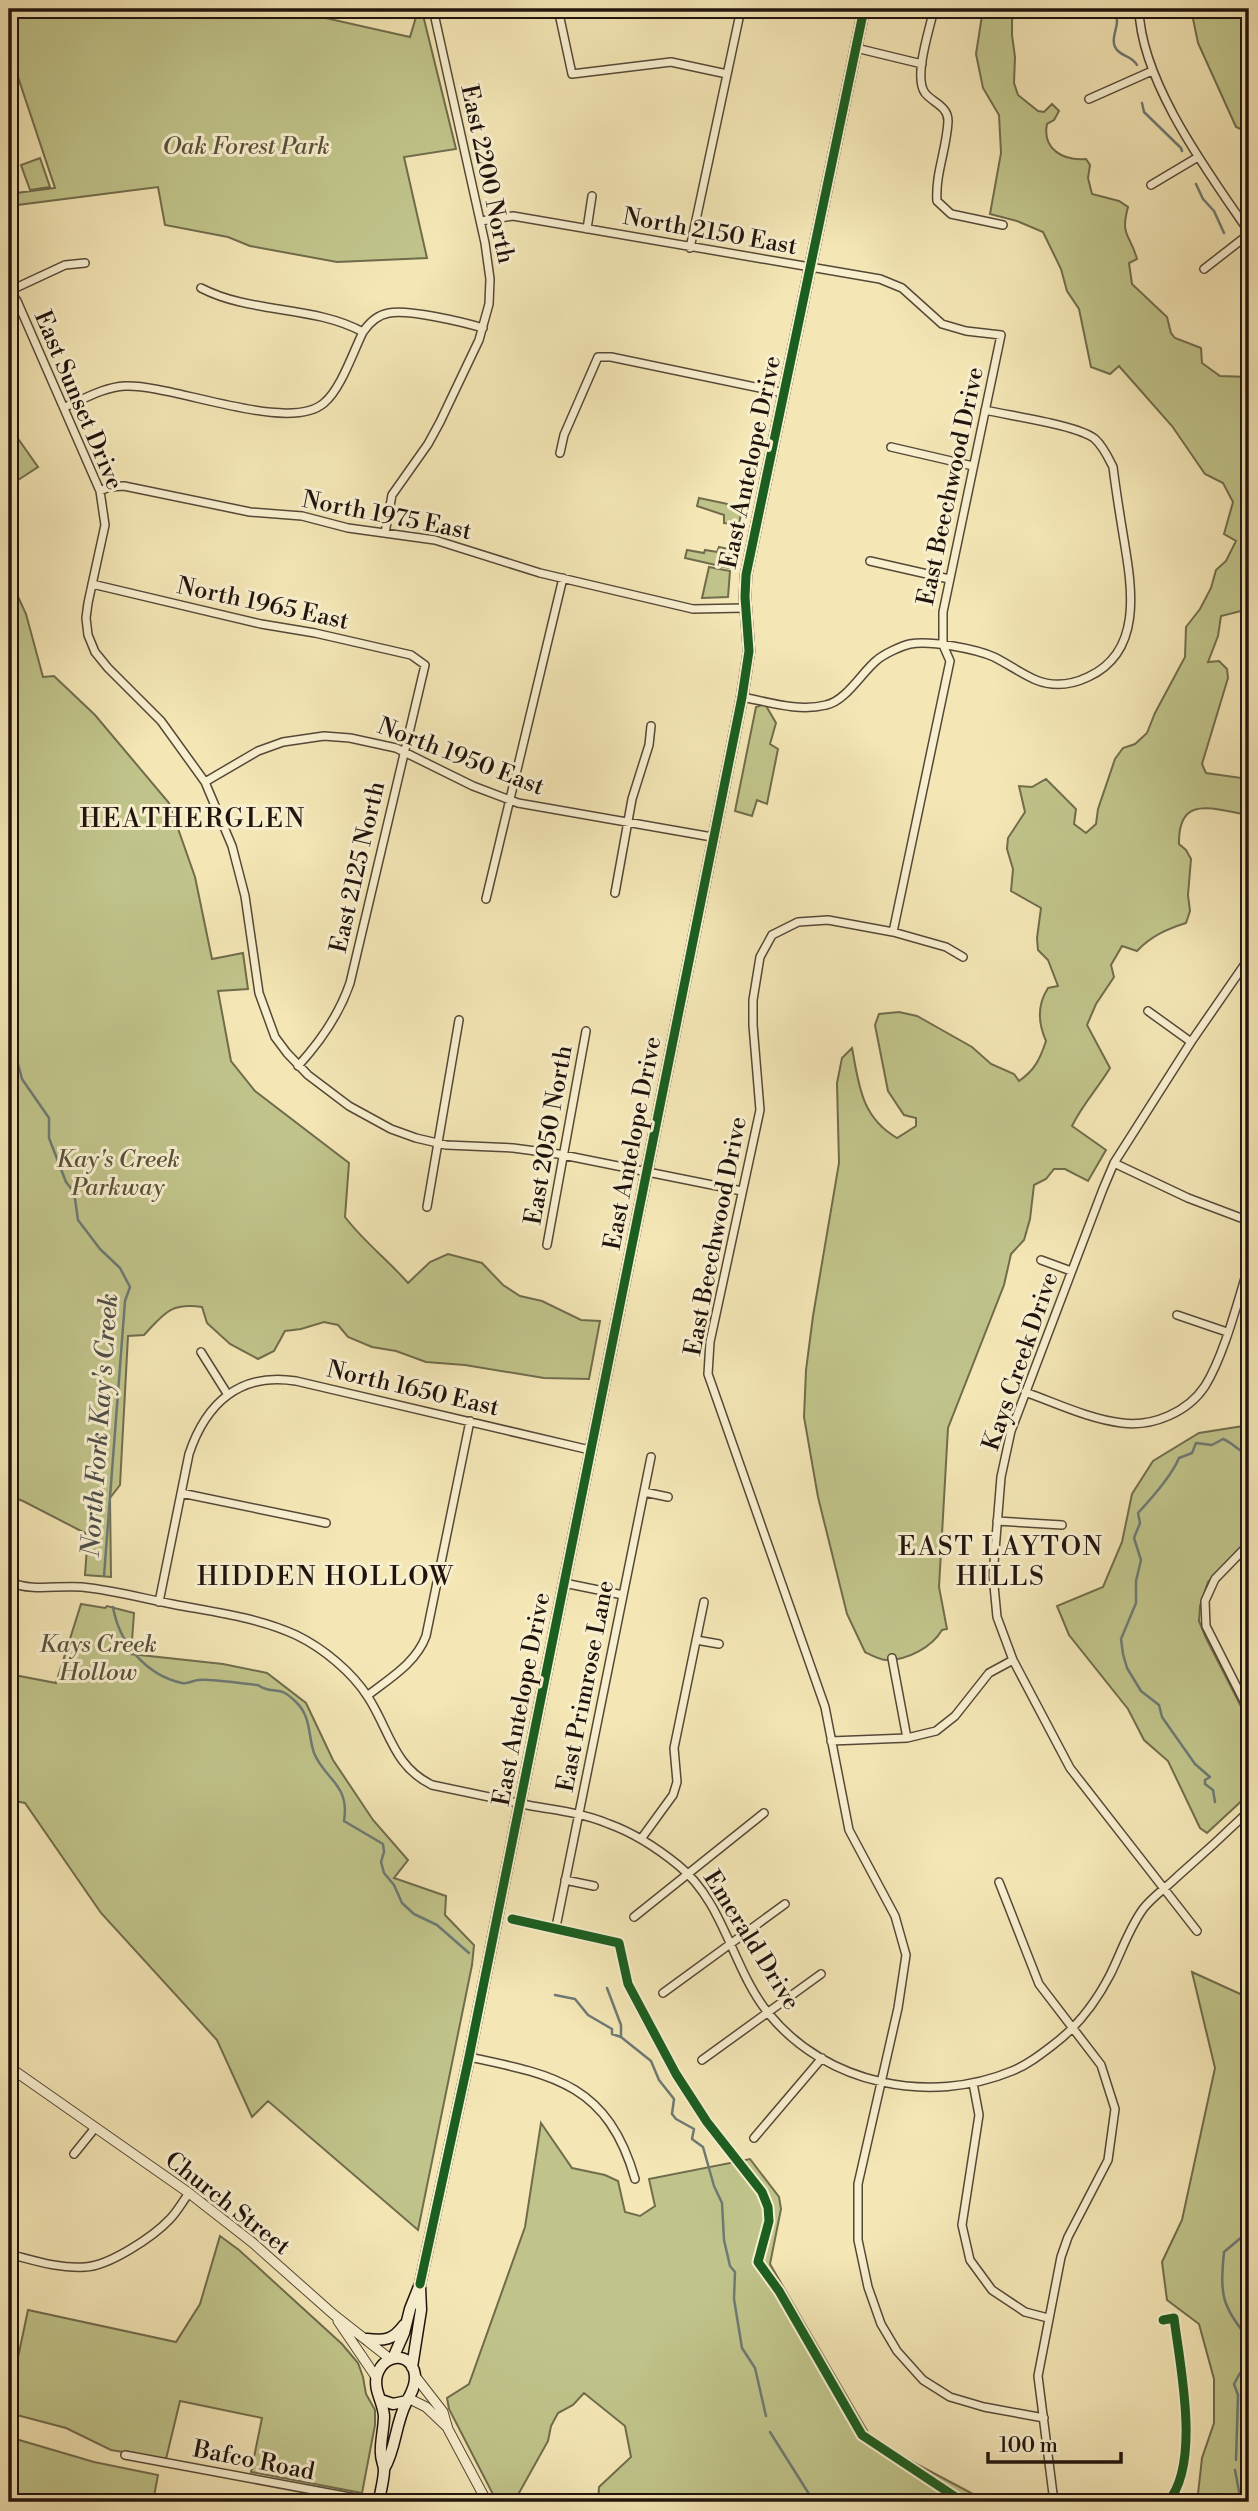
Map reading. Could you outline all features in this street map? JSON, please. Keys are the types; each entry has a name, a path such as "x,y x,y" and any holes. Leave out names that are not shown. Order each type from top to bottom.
{"main road":[{"name":"East Antelope Drive","path":"391,2358 420,2284 564,1583 742,696 749,651 745,608 746,575 864,9"},
{"name":"East Antelope Drive","path":"414,2371 421,2310 420,2284"},
{"path":"367,2339 382,2341 392,2338 407,2320"},
{"path":"378,2502 384,2469 392,2456 397,2428 415,2385 414,2371 407,2361 391,2358 383,2364 376,2377 384,2425 380,2456 384,2469"},
{"path":"381,2400 393,2404 408,2400"}],"street":[{"name":"East 2200 North","path":"385,533 392,495 398,482 428,444 440,422 483,328 489,304 490,279 481,221 433,9"},
{"path":"558,9 572,74 671,62 727,74"},
{"path":"690,248 741,9"},
{"path":"934,9 920,80 926,93 942,106 948,118 936,186 937,201 951,214 1003,225"},
{"path":"1139,9 1152,71 1198,157 1249,233 1204,269"},
{"path":"856,48 922,64"},
{"path":"1089,99 1152,71"},
{"path":"1151,185 1198,157"},
{"path":"587,229 592,196"},
{"name":"North 2150 East","path":"481,221 513,216 880,279 902,288 942,324 966,331 1001,335"},
{"path":"9,291 65,265 85,263"},
{"path":"201,288 221,298 327,319 363,332"},
{"name":"East Sunset Drive","path":"9,291 17,301 100,491 105,525 86,618 88,635 95,652 161,721 205,782 232,846 245,896 259,993 266,1016 275,1037 298,1066 349,1107 391,1129 438,1144 513,1148 565,1155 742,1191"},
{"path":"65,408 101,391 127,386 277,413 303,414 324,403 334,392 363,332 374,319 387,313 400,312 483,328"},
{"name":"East Beechwood Drive","path":"893,932 950,661 943,645 943,611 1001,335"},
{"path":"560,453 564,435 598,357 611,357 784,393"},
{"path":"742,696 795,708 828,705 858,681 877,659 911,644 943,645 991,656 1039,681 1057,684 1075,683 1096,674 1111,660 1124,640 1132,592 1113,467 1107,454 1094,438 1071,429 985,410"},
{"path":"891,447 973,466"},
{"name":"North 1975 East","path":"100,491 124,486 250,512 302,516 348,528 435,540 563,578 693,609 745,608"},
{"path":"870,561 950,579"},
{"path":"486,899 563,578"},
{"name":"North 1965 East","path":"92,584 261,624 315,633 411,655 425,665"},
{"name":"East 2125 North","path":"298,1066 316,1046 344,1001 425,665"},
{"path":"615,893 636,781 649,745 651,726"},
{"name":"North 1950 East","path":"205,782 258,751 283,742 304,738 351,738 372,741 405,752 473,786 542,809 628,821 712,837"},
{"path":"1249,846 1249,866"},
{"name":"East Beechwood Drive","path":"963,957 946,947 893,932 828,920 798,922 772,935 760,957 753,1000 760,1110 710,1342 708,1374 825,1707 849,1830 895,1916 905,1955 883,2083 858,2184 858,2240 867,2287 881,2324 897,2351 923,2380 950,2397 984,2407 1044,2418"},
{"name":"Kays Creek Drive","path":"1197,1931 1070,1768 1013,1660 997,1617 993,1575 1001,1477 1011,1432 1114,1163 1191,1042 1249,958"},
{"path":"1148,1011 1191,1042"},
{"path":"427,1207 458,1020"},
{"name":"East 2050 North","path":"547,1245 586,1031"},
{"path":"1114,1163 1188,1198 1249,1221"},
{"path":"1041,1260 1072,1271"},
{"path":"1025,1392 1123,1423 1152,1422 1181,1411 1204,1387 1215,1366 1249,1265"},
{"path":"1177,1315 1227,1332"},
{"path":"159,1602 189,1454 201,1423 209,1411 228,1395 201,1352"},
{"name":"North 1650 East","path":"228,1395 260,1380 281,1378 590,1450"},
{"path":"367,1696 413,1660 421,1650 470,1421"},
{"name":"East Primrose Lane","path":"557,1922 651,1457"},
{"path":"644,1492 667,1497"},
{"path":"181,1493 326,1523"},
{"path":"997,1521 1062,1525"},
{"path":"1249,1544 1215,1579 1205,1601 1206,1626 1249,1711"},
{"name":"Emerald Drive","path":"9,1582 31,1588 85,1587 252,1620 297,1636 341,1667 367,1696 402,1763 416,1777 432,1785 579,1815 610,1824 642,1839 688,1874 715,1911 768,2014 789,2034 822,2058 844,2071 883,2083 925,2087 973,2084 1014,2070 1056,2043 1072,2028 1098,1995 1110,1975 1127,1933 1145,1907 1249,1811"},
{"path":"564,1583 623,1595"},
{"path":"642,1839 673,1795 677,1782 674,1748 704,1602"},
{"path":"696,1640 719,1644"},
{"path":"892,1658 907,1738"},
{"path":"831,1741 907,1738 936,1731 956,1716 989,1673 1013,1660"},
{"path":"634,1917 764,1813"},
{"path":"565,1880 594,1886"},
{"path":"999,1882 1039,1984 1101,2065 1115,2109 1108,2160 1068,2236 1061,2257 1038,2376 1054,2502"},
{"path":"663,1993 785,1904"},
{"path":"702,2060 821,1974"},
{"path":"468,2057 528,2070 558,2080 593,2102 609,2119 620,2137 635,2179"},
{"path":"754,2138 822,2058"},
{"name":"Church Street","path":"9,2067 189,2193 253,2243 333,2314 391,2358"},
{"path":"973,2084 979,2115 962,2225 970,2260 992,2290 1025,2312 1048,2318"},
{"path":"74,2154 95,2128"},
{"path":"9,2254 67,2267 105,2263 156,2232 172,2218 189,2193"},
{"name":"Church Street","path":"333,2314 376,2377"},
{"path":"414,2371 443,2412 448,2429 487,2502"},
{"path":"408,2400 428,2409 448,2429"},
{"name":"Bafco Road","path":"125,2455 378,2502"}],"green space":[{"name":"Oak Forest Park","path":"12,9 293,9 410,37 416,17 422,11 456,149 404,157 427,258 337,262 250,246 228,237 165,225 158,187 9,206 9,194 55,188 9,50 9,25 16,22"},
{"path":"983,9 1018,9 1012,20 1012,35 1014,83 1018,95 1038,111 1044,112 1052,104 1059,111 1054,120 1047,124 1046,133 1051,147 1070,158 1086,159 1090,165 1088,178 1092,194 1119,201 1128,207 1125,230 1137,259 1129,263 1132,284 1167,317 1175,338 1201,348 1202,363 1220,376 1249,377 1249,609 1221,616 1218,636 1208,662 1219,661 1227,669 1228,678 1202,764 1206,773 1249,779 1249,782 1243,814 1208,808 1190,812 1184,818 1179,844 1191,859 1188,895 1190,911 1186,923 1160,934 1137,951 1122,946 1111,965 1114,977 1096,1004 1087,1025 1110,1068 1072,1126 1106,1150 1088,1181 1065,1169 1054,1169 1046,1179 1034,1185 1030,1219 1024,1240 1011,1254 1004,1285 948,1428 939,1587 947,1629 942,1630 932,1642 919,1651 903,1658 887,1660 865,1652 847,1614 818,1497 804,1417 806,1370 813,1316 839,1163 837,1083 842,1058 852,1048 860,1087 869,1110 885,1130 897,1138 916,1126 916,1118 904,1115 888,1091 875,1025 879,1014 899,1012 917,1016 972,1047 991,1064 1014,1074 1019,1081 1033,1068 1046,1041 1041,1028 1040,1007 1048,988 1058,986 1048,960 1038,950 1041,908 1011,891 1013,869 1007,849 1008,838 1025,812 1019,786 1032,787 1046,779 1076,809 1074,824 1086,833 1096,824 1098,809 1115,759 1123,748 1135,744 1147,733 1185,657 1186,627 1200,609 1211,588 1216,570 1226,561 1236,541 1224,534 1233,502 1223,483 1205,474 1172,426 1119,366 1110,374 1091,367 1079,309 1067,291 1061,269 1043,232 990,214 1001,153 999,115 983,88 976,54"},
{"path":"1191,9 1249,9 1249,133 1236,127 1198,43"},
{"path":"40,158 50,187 30,190 21,165"},
{"path":"9,436 19,440 38,467 9,486"},
{"path":"699,498 742,507 739,525 724,523 724,515 697,506"},
{"path":"719,547 733,550 729,568 685,558 687,550 717,552"},
{"path":"709,567 730,571 728,597 702,598"},
{"name":"Kay's Creek Parkway","path":"9,577 26,614 43,677 54,676 95,715 169,803 195,877 212,959 243,953 248,989 218,991 231,1061 255,1091 349,1163 345,1217 408,1283 430,1262 448,1254 482,1263 503,1285 520,1296 542,1301 581,1320 600,1321 589,1379 544,1378 465,1365 426,1362 396,1351 372,1347 348,1337 338,1325 324,1322 285,1331 274,1351 258,1359 230,1344 207,1323 202,1307 182,1306 168,1311 144,1335 128,1336 120,1485 110,1498 111,1577 85,1575 85,1533 9,1496"},
{"path":"765,704 776,723 770,744 778,749 767,804 757,800 752,816 735,811 756,707"},
{"path":"1249,1420 1249,1543 1208,1582 1200,1606 1199,1621 1249,1722 1249,1794 1207,1833 1200,1828 1168,1761 1144,1740 1128,1709 1069,1635 1057,1606 1103,1587 1122,1542 1132,1494 1153,1461 1199,1433 1243,1426"},
{"name":"Kays Creek Hollow","path":"81,1604 105,1608 107,1606 134,1613 131,1654 223,1664 267,1673 306,1703 333,1760 373,1820 408,1860 394,1878 446,1896 445,1915 474,1945 418,2230 268,2101 252,2117 217,2040 101,1913 25,1803 9,1800 9,1674 56,1683"},
{"path":"1192,1972 1249,1998 1249,2502 1194,2502 1198,2494 1202,2458 1214,2423 1214,2379 1199,2324 1167,2300 1162,2262 1182,2220 1215,2068"},
{"path":"541,2123 572,2168 605,2175 618,2181 625,2212 640,2216 655,2206 649,2179 750,2159 779,2197 781,2209 770,2264 873,2441 988,2502 598,2502 599,2487 631,2457 625,2426 584,2393 573,2405 558,2413 551,2426 548,2441 514,2502 497,2502 449,2409 447,2398 469,2384 525,2227"},
{"path":"220,2236 239,2250 342,2344 358,2363 366,2394 375,2410 375,2425 362,2493 251,2472 262,2418 180,2401 166,2459 111,2450 66,2428 9,2413 9,2400 28,2310 176,2342 200,2304"},
{"path":"9,2437 94,2462 158,2475 153,2502 9,2502"}],"waterway":[{"path":"1114,9 1117,21 1115,48 1137,65"},
{"path":"1142,103 1144,112 1182,151"},
{"path":"1196,184 1203,199 1214,211 1224,233"},
{"name":"North Fork Kay's Creek","path":"9,1016 22,1079 49,1118 49,1138 66,1182 74,1192 78,1220 100,1249 120,1268 130,1287 125,1301 104,1576"},
{"path":"1215,1802 1213,1790 1205,1784 1205,1780 1210,1777 1195,1764 1162,1717 1159,1705 1141,1691 1127,1668 1121,1639 1136,1603 1136,1581 1141,1560 1134,1538 1140,1523 1138,1513 1155,1494 1179,1458 1192,1453 1196,1443 1212,1445 1223,1439 1247,1454 1249,1452"},
{"name":"North Fork Kay's Creek","path":"113,1607 121,1633 128,1644 145,1665 156,1673 182,1683 218,1680 258,1685 283,1692 296,1702 307,1720 314,1753 340,1790 345,1809 344,1821 383,1844 381,1862 384,1873 394,1885 402,1903 414,1914 437,1925 469,1953"},
{"path":"607,1988 621,2025 621,2037"},
{"name":"North Fork Kay's Creek","path":"555,1995 575,1999 588,2015 612,2029 612,2034 621,2037 651,2061 659,2080 674,2099 672,2114 694,2129 692,2139 703,2147 714,2186 722,2203 724,2240 730,2266 735,2272 734,2299 742,2348 755,2368 766,2416"},
{"path":"1249,2231 1224,2252 1222,2279 1228,2308 1249,2339"},
{"path":"1236,2460 1238,2395 1234,2384 1240,2373 1249,2368"},
{"name":"North Fork Kay's Creek","path":"770,2432 814,2502"},
{"path":"1235,2470 1241,2502"}],"cycle path":[{"path":"420,2284 469,2057 742,697 749,651 746,575 864,9"},
{"path":"512,1919 619,1943 628,1984 676,2074 707,2122 762,2192 768,2207 769,2221 758,2262 779,2291 862,2435 963,2502"},
{"path":"1163,2320 1174,2318 1186,2413 1184,2464 1178,2485 1168,2502"}],"district":[{"name":"HEATHERGLEN","path":"193,818"},
{"name":"EAST LAYTON HILLS","path":"1001,1561"},
{"name":"HIDDEN HOLLOW","path":"326,1576"}]}
